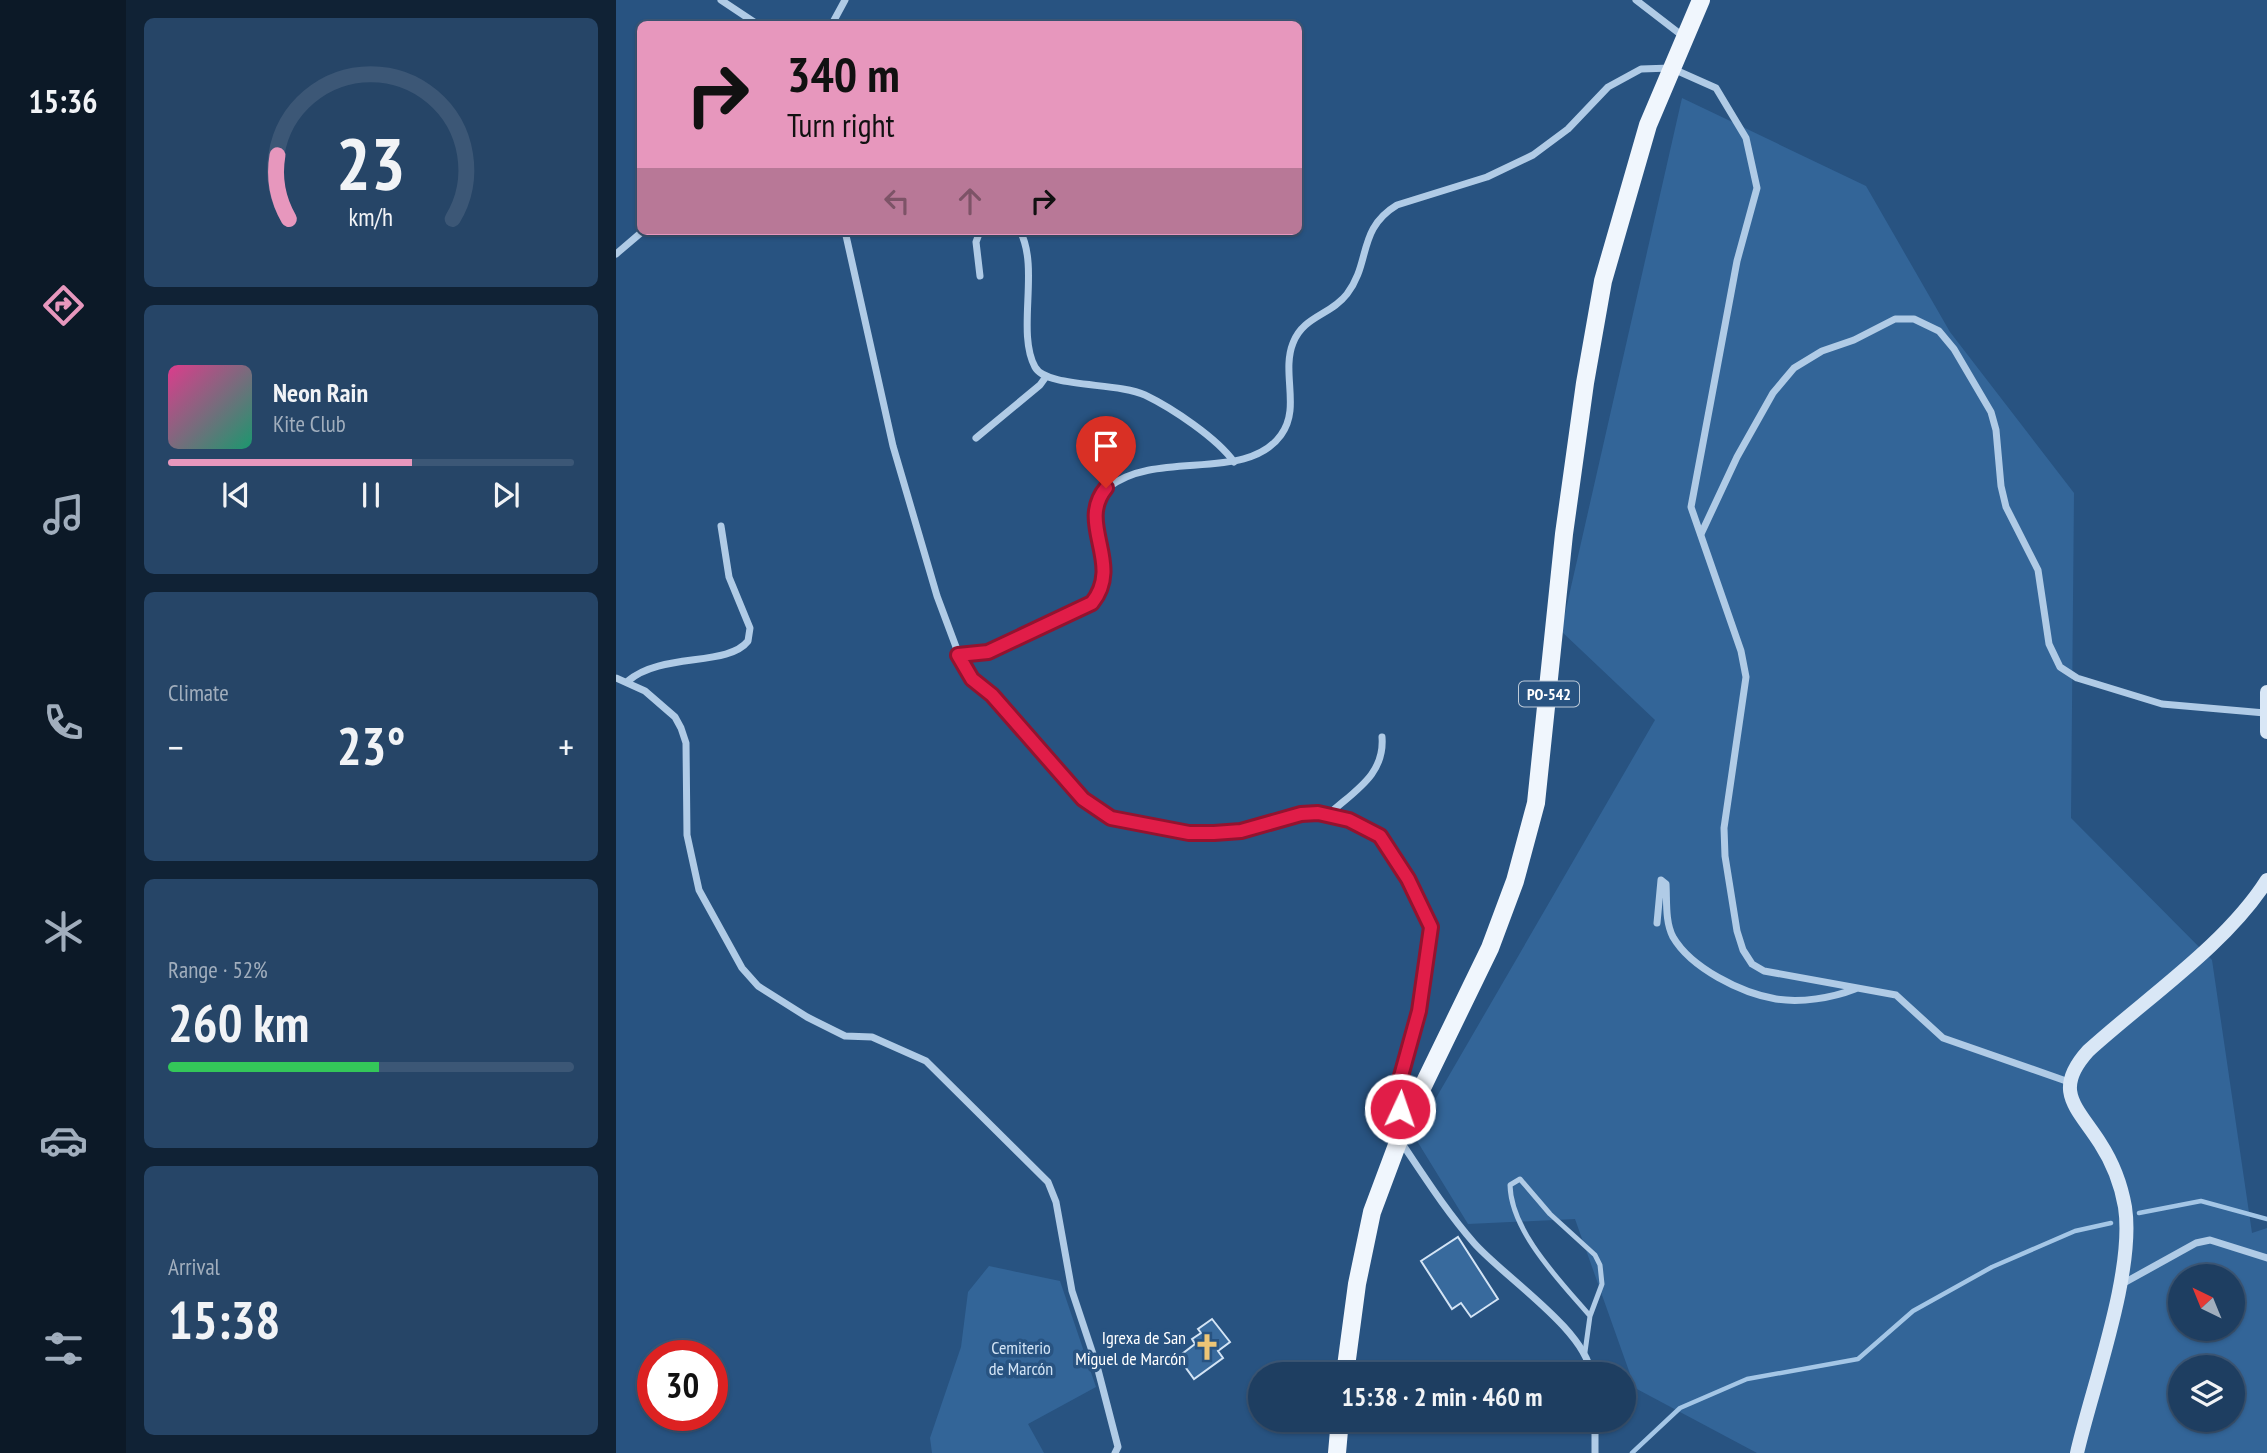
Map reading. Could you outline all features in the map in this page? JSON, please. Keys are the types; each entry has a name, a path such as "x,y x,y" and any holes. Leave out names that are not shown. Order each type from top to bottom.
{"main road":[{"name":"PO-542","path":"1347,1362 1363,1251 1372,1213 1406,1121 1490,948 1515,881 1536,803 1566,520 1585,383 1603,281 1648,125 1701,0"},
{"path":"1337,1453 1339,1432"}],"street":[{"path":"721,0 752,21"},
{"path":"834,21 845,0"},
{"path":"1636,0 1684,37"},
{"path":"958,655 988,652 1092,603 1103,585 1104,567 1095,509 1106,488 1120,479 1144,470 1181,464 1234,462 1269,447 1280,438 1290,413 1287,367 1298,331 1310,319 1346,295 1354,281 1368,235 1385,212 1397,205 1488,177 1533,155 1568,129 1622,77 1641,69 1671,68 1716,88 1745,138 1757,188 1737,261 1691,507 1741,651 1746,677 1724,828 1725,856 1737,931 1743,950 1752,964 1764,971 1896,995 1942,1038 2069,1082"},
{"path":"616,254 638,235"},
{"path":"846,235 893,446 937,596 958,655 972,679 992,695 1083,799 1111,818 1189,833 1214,833 1241,831 1301,814 1329,814 1368,827 1380,836 1408,879 1431,927 1419,1011 1398,1096 1406,1121"},
{"path":"979,235 976,252 981,276"},
{"path":"1022,235 1028,250 1032,359 1035,368 1045,378 1056,382 1119,386 1146,395 1223,448 1234,462"},
{"path":"1701,535 1749,436 1773,393 1794,368 1822,351 1854,340 1895,319 1914,319 1939,331 1954,349 1991,412 2006,507 2038,570 2049,643 2060,667 2077,678 2170,706 2265,713"},
{"path":"975,438 1040,386 1045,378"},
{"path":"628,681 650,666 734,651 748,641 750,628 729,577 721,526"},
{"path":"616,678 628,681 664,707 681,728 687,743 687,835 699,890 742,968 758,986 807,1017 845,1036 872,1037 926,1062 1048,1182 1056,1202 1072,1291 1097,1366 1118,1447 1115,1453"},
{"path":"2267,692 2267,732"},
{"path":"1329,814 1373,774 1381,759 1382,737"},
{"path":"1657,923 1661,880 1666,884 1671,934 1684,952 1701,966 1740,986 1779,1000 1829,996 1856,989"},
{"path":"2077,1453 2119,1286 2125,1223 2122,1187 2105,1152 2074,1107 2069,1082 2075,1066 2088,1051 2221,936 2255,900 2267,880"},
{"path":"1399,1139 1431,1188 1474,1242 1563,1325 1585,1352 1588,1362"},
{"path":"2119,1286 2196,1243 2210,1240 2267,1258"},
{"path":"1595,1432 1595,1453"}],"lane":[{"path":"1585,1352 1590,1316 1602,1284 1602,1275 1595,1255 1550,1214 1520,1179 1515,1180 1510,1185 1510,1196 1531,1241 1547,1266 1590,1316"}],"green space":[{"path":"1682,98 1866,186 1950,332 2074,493 2071,818 2212,960 2252,1233 2267,1228 2267,1453 1757,1453 1636,1389 1636,1362 1626,1362 1575,1219 1468,1224 1414,1136 1655,720 1561,631"},
{"name":"Cemiterio de Marcón","path":"989,1266 1060,1281 1096,1387 1028,1424 1044,1453 932,1453 930,1438 961,1347 968,1292"}],"building":[{"path":"1458,1237 1498,1299 1471,1317 1461,1303 1452,1309 1421,1261"},
{"name":"Igrexa de San Miguel de Marcón","path":"1212,1319 1230,1342 1218,1351 1223,1358 1194,1379 1178,1357 1195,1344 1192,1339 1201,1333 1198,1329"}],"waterway":[{"path":"2139,1213 2201,1201 2267,1219"},
{"path":"1632,1453 1680,1408 1747,1379 1858,1359 1913,1311 1992,1267 2075,1231 2111,1223"}],"place":[{"name":"Igrexa de San Miguel de Marcón","path":"1207,1347"}],"route":[{"path":"1106,488 1098,498 1094,520 1103,551 1103,585 1100,593 1092,603 988,652 958,655 965,671 992,695 1083,799 1111,818 1189,833 1214,833 1241,831 1301,814 1318,813 1368,827 1380,836 1391,849 1408,879 1431,927 1419,1011 1401,1076 1398,1096 1400,1109"}]}
